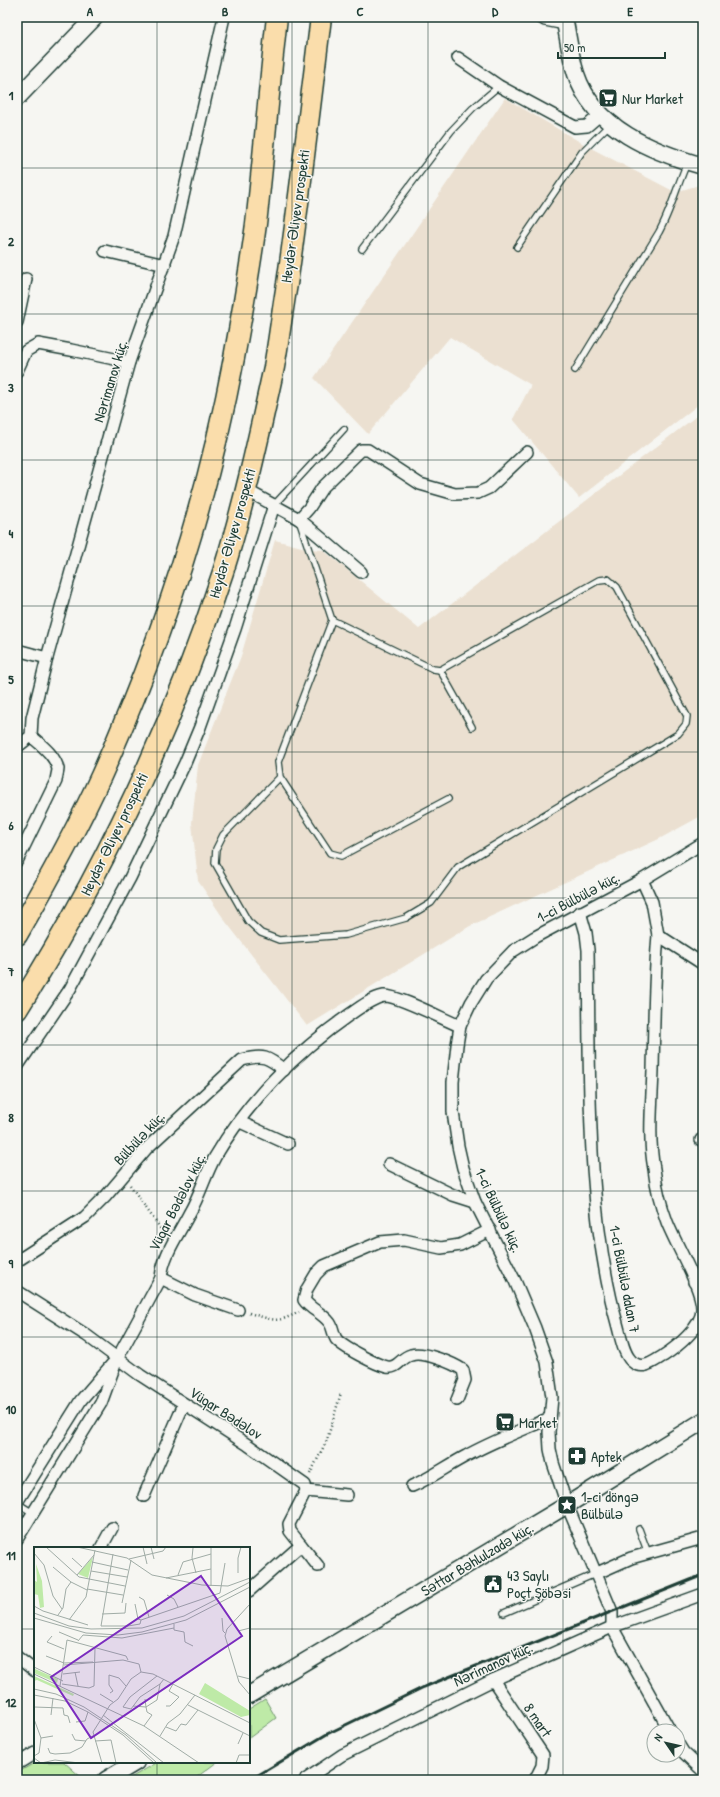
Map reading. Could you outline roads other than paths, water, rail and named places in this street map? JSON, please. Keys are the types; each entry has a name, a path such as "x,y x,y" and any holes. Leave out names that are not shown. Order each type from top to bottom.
{"highway":[{"path":"17,935 64,852 100,777 148,662 183,560 205,482 234,358 256,225 277,17"},
{"name":"Heydər Əliyev prospekti","path":"17,1010 57,945 97,872 135,795 188,673 223,571 246,490 274,364 294,234 321,17"}],"main road":[{"path":"17,98 95,17"},
{"path":"564,21 576,74 584,90 606,118 640,143 688,162 703,166"},
{"name":"Səttar Bəhlulzadə küç.","path":"250,1694 567,1505 703,1421"},
{"path":"106,1780 129,1764"}],"street":[{"name":"Nərimanov küç.","path":"31,736 32,718 47,658 130,362 174,236 224,17"},
{"path":"540,17 545,20 564,21"},
{"path":"458,58 499,86 575,127 587,126 606,118"},
{"path":"105,251 165,265"},
{"path":"17,322 26,279"},
{"path":"17,371 26,350 38,344 130,362"},
{"path":"299,519 309,508 322,488 361,450 368,450 420,484 456,494 478,493 489,488 527,452"},
{"path":"246,490 299,519 362,572"},
{"path":"17,1067 70,989 130,878 182,770 200,727 235,629 274,505"},
{"path":"17,650 47,658"},
{"path":"17,747 31,736 46,749 54,760 58,769 56,781 17,861"},
{"name":"1-ci Bülbülə küç.","path":"612,1627 612,1612 567,1505 550,1448 552,1397 547,1362 535,1328 515,1281 475,1202 459,1153 453,1112 453,1082 460,1026 486,979 513,951 535,936 642,880 703,843"},
{"name":"1-ci Bülbülə dalan 7","path":"580,912 586,933 588,950 591,1098 595,1189 599,1227 613,1308 628,1358 635,1364 641,1366 650,1364 670,1351 700,1322 702,1309 699,1278 667,1222 654,1169 651,1136 655,969 658,935 652,902 642,880"},
{"path":"658,935 703,964"},
{"name":"Vüqar Bədəlov küç.","path":"17,1539 101,1403 117,1359 161,1278 162,1264 191,1212 213,1161 255,1100 284,1070 329,1029 375,999 385,996 397,999 460,1026"},
{"name":"Bülbülə küç.","path":"17,1261 85,1217 172,1124 242,1060 255,1056 268,1058 284,1070"},
{"path":"240,1122 288,1144"},
{"path":"389,1164 453,1194 475,1202"},
{"path":"457,1400 465,1380 463,1370 454,1364 422,1355 410,1355 395,1366 386,1367 340,1344 335,1338 330,1323 309,1307 304,1300 307,1289 316,1274 332,1261 380,1242 404,1240 441,1248 460,1245 490,1230"},
{"path":"161,1278 195,1295 238,1310"},
{"name":"Vüqar Bədəlov","path":"17,1292 86,1335 117,1359 248,1445 306,1488"},
{"path":"17,1502 80,1400 117,1359"},
{"path":"144,1496 184,1404"},
{"path":"412,1486 431,1478 465,1456 550,1418"},
{"path":"318,1566 290,1531 289,1524 306,1488 347,1495"},
{"path":"102,1547 112,1528"},
{"path":"595,1574 631,1558 703,1538"},
{"path":"250,1590 301,1545"},
{"name":"Nərimanov küç.","path":"305,1780 342,1755 493,1680 612,1627 703,1594"},
{"path":"612,1627 666,1723"},
{"path":"17,1657 34,1670"},
{"name":"8 mart","path":"493,1680 543,1755 542,1766 535,1780"},
{"path":"17,1764 34,1754"},
{"path":"686,1755 703,1771"}],"lane":[{"path":"362,249 451,131 473,108 499,86"},
{"path":"517,247 606,118"},
{"path":"575,370 659,232 670,210 675,192 688,162"},
{"path":"274,505 344,429"},
{"path":"299,519 332,620 278,762 280,777 330,853 341,856 448,799"},
{"path":"280,777 223,835 216,849 215,862 248,921 261,933 279,940 346,935 406,918 425,907 431,903 458,867 678,734 686,724 687,716 617,587 608,579 599,580 440,670 433,669 332,620"},
{"path":"440,670 472,727"},
{"path":"17,1502 33,1513"},
{"path":"639,1529 648,1553"},
{"path":"504,1613 595,1574"}],"railway":[{"path":"250,1780 327,1734 424,1687 703,1575"}],"place":[{"name":"Nur Market","path":"608,98"},
{"name":"Market","path":"505,1422"},
{"name":"Aptek","path":"577,1456"},
{"name":"1-ci döngə Bülbülə","path":"567,1505"},
{"name":"43 Saylı Poçt Şöbəsi","path":"493,1584"}]}
